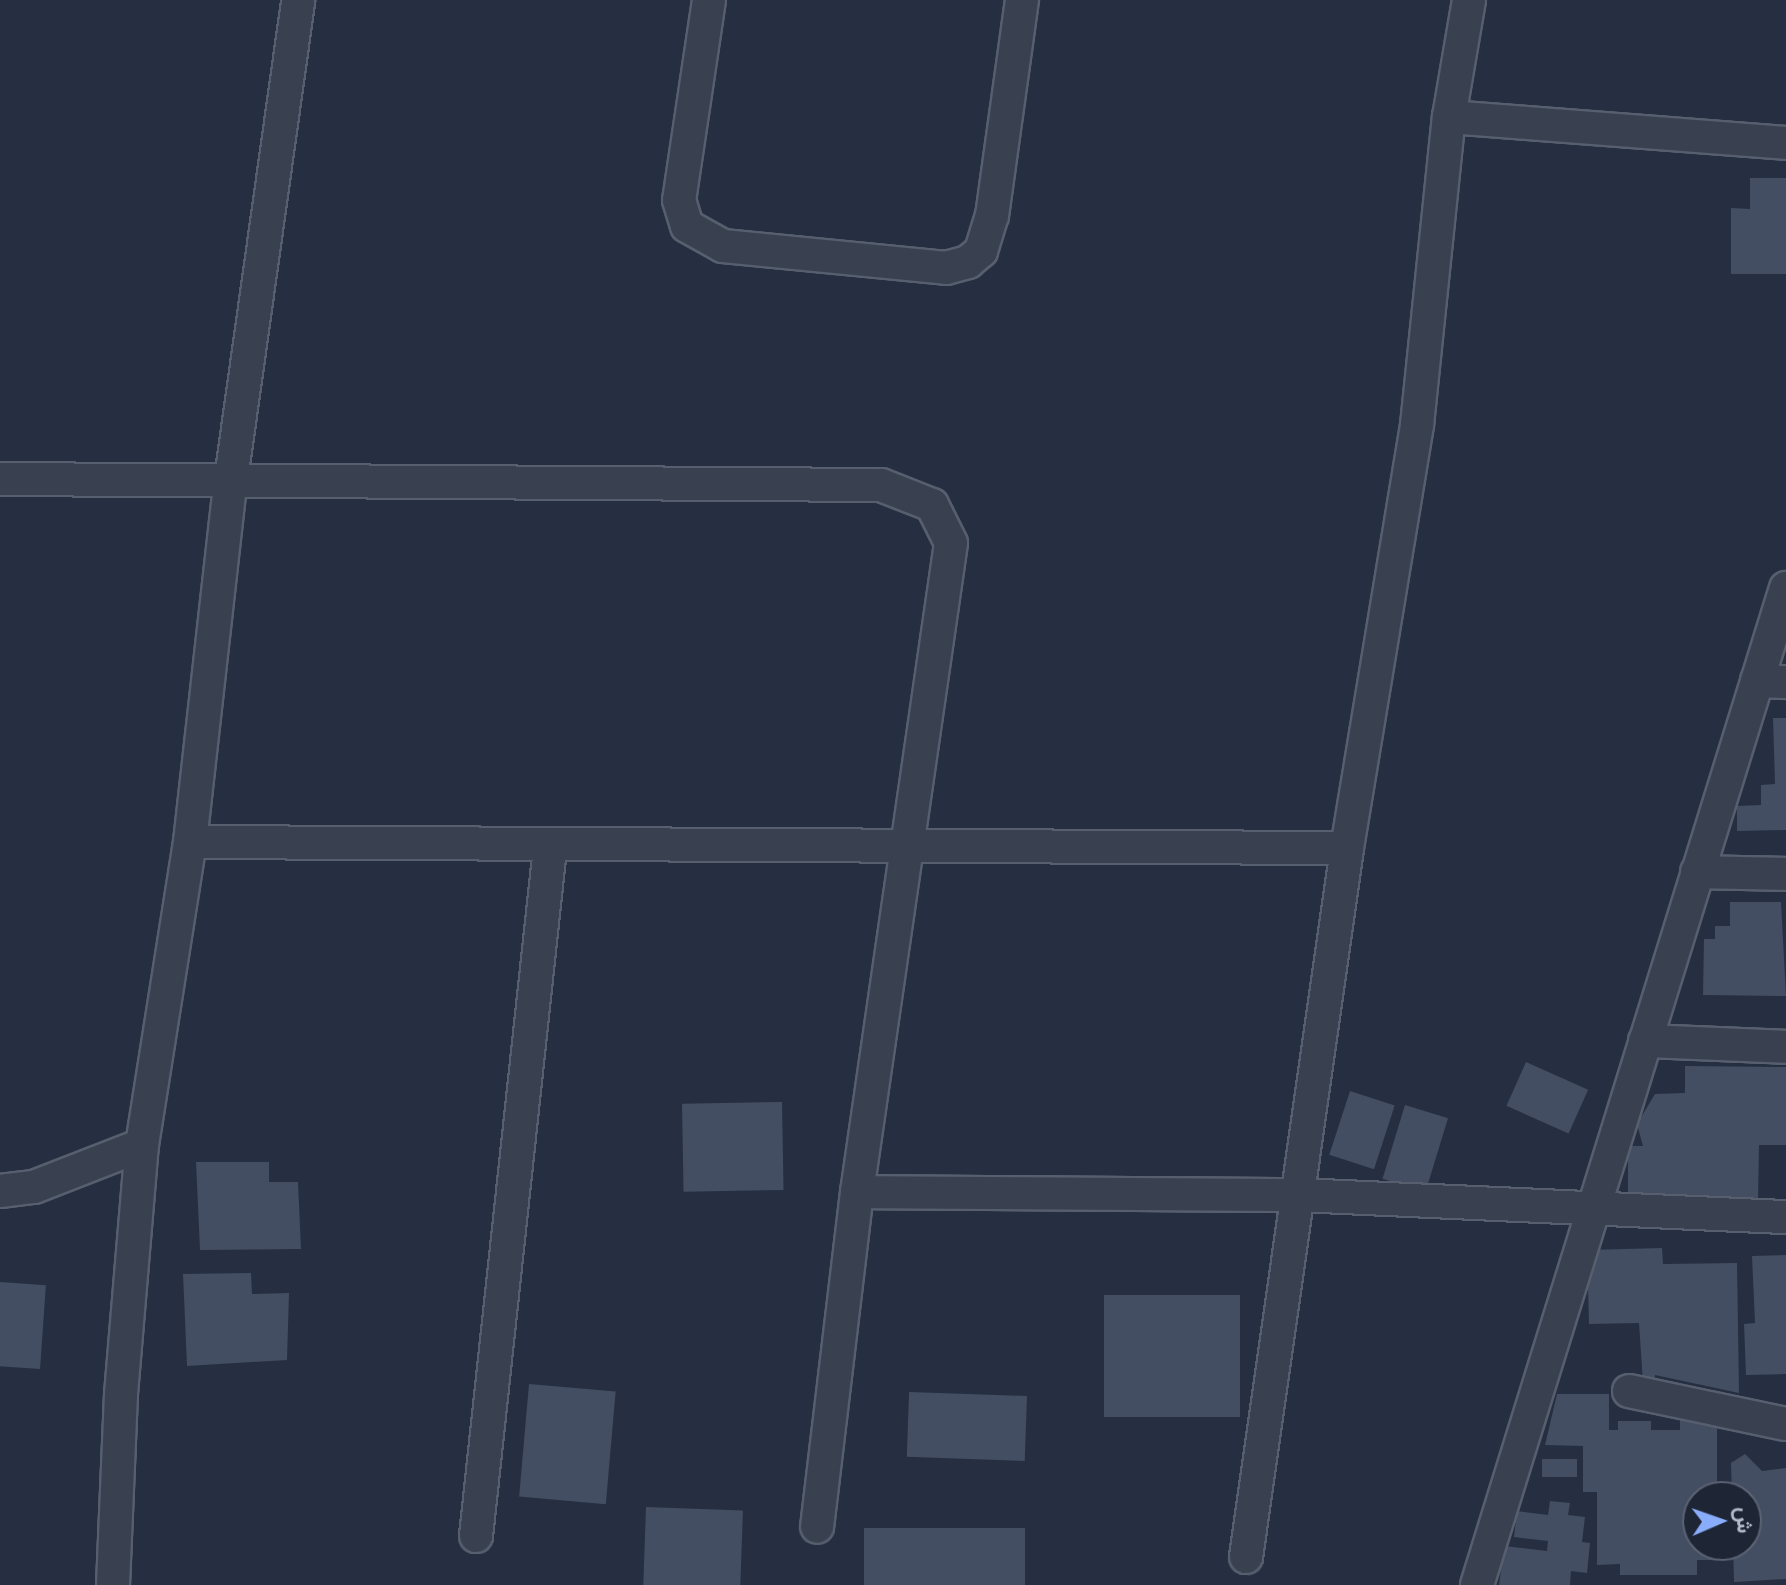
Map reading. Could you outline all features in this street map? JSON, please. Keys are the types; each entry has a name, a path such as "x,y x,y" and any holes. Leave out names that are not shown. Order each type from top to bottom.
{"street":[{"path":"113,1585 121,1394 142,1145 190,842 231,479 298,0"},
{"path":"709,0 679,200 687,226 723,246 946,268 968,262 981,251 992,216 1022,0"},
{"path":"1246,1557 1347,848 1417,425 1449,117 1469,0"},
{"path":"1449,117 1786,143"},
{"path":"0,479 881,485 932,505 951,543 910,849 857,1192 817,1527"},
{"path":"1477,1585 1697,872 1772,681 1786,588"},
{"path":"190,842 550,848 1347,848"},
{"path":"476,1536 550,848"},
{"path":"1697,872 1786,874"},
{"path":"1645,1041 1786,1047"},
{"path":"0,1191 34,1187 142,1145"},
{"path":"857,1192 1299,1195 1786,1217"},
{"path":"1629,1391 1786,1424"}],"building":[{"path":"1750,178 1786,178 1786,274 1731,274 1731,208 1750,209"},
{"path":"1773,718 1786,718 1786,830 1737,831 1737,806 1761,805 1761,785 1775,784"},
{"path":"1730,902 1781,902 1786,996 1703,995 1704,939 1715,939 1715,926 1730,926"},
{"path":"1526,1062 1588,1090 1569,1134 1506,1106"},
{"path":"1685,1066 1786,1067 1786,1145 1759,1145 1758,1201 1628,1199 1628,1146 1643,1146 1637,1124 1655,1094 1685,1093"},
{"path":"1350,1091 1395,1106 1374,1169 1329,1155"},
{"path":"782,1102 784,1190 684,1192 682,1104"},
{"path":"1405,1105 1448,1118 1426,1192 1382,1179"},
{"path":"196,1162 269,1162 269,1182 298,1182 301,1249 200,1250"},
{"path":"1662,1248 1663,1264 1737,1263 1739,1393 1655,1375 1654,1384 1643,1383 1639,1323 1589,1324 1587,1250"},
{"path":"1786,1255 1786,1374 1746,1375 1744,1324 1755,1323 1752,1256"},
{"path":"251,1273 252,1294 289,1293 287,1360 187,1366 183,1274"},
{"path":"0,1282 46,1285 40,1369 0,1366"},
{"path":"1104,1295 1240,1295 1240,1417 1104,1417"},
{"path":"529,1384 616,1392 606,1504 519,1497"},
{"path":"909,1392 1027,1396 1025,1461 907,1457"},
{"path":"1557,1394 1609,1394 1609,1430 1618,1430 1618,1421 1651,1421 1651,1430 1680,1430 1680,1415 1717,1415 1717,1481 1682,1481 1682,1561 1697,1561 1697,1575 1620,1575 1620,1564 1597,1565 1597,1492 1583,1492 1583,1446 1545,1445"},
{"path":"1745,1454 1762,1471 1786,1468 1786,1579 1734,1582 1733,1561 1762,1561 1762,1481 1732,1481 1731,1463"},
{"path":"1542,1459 1577,1459 1577,1477 1542,1477"},
{"path":"1550,1501 1570,1503 1568,1515 1585,1517 1582,1542 1590,1543 1587,1573 1571,1571 1570,1585 1499,1585 1504,1546 1547,1551 1548,1541 1514,1537 1517,1511 1548,1515"},
{"path":"646,1507 743,1510 740,1585 643,1585"},
{"path":"864,1528 1025,1528 1025,1585 864,1585"}]}
